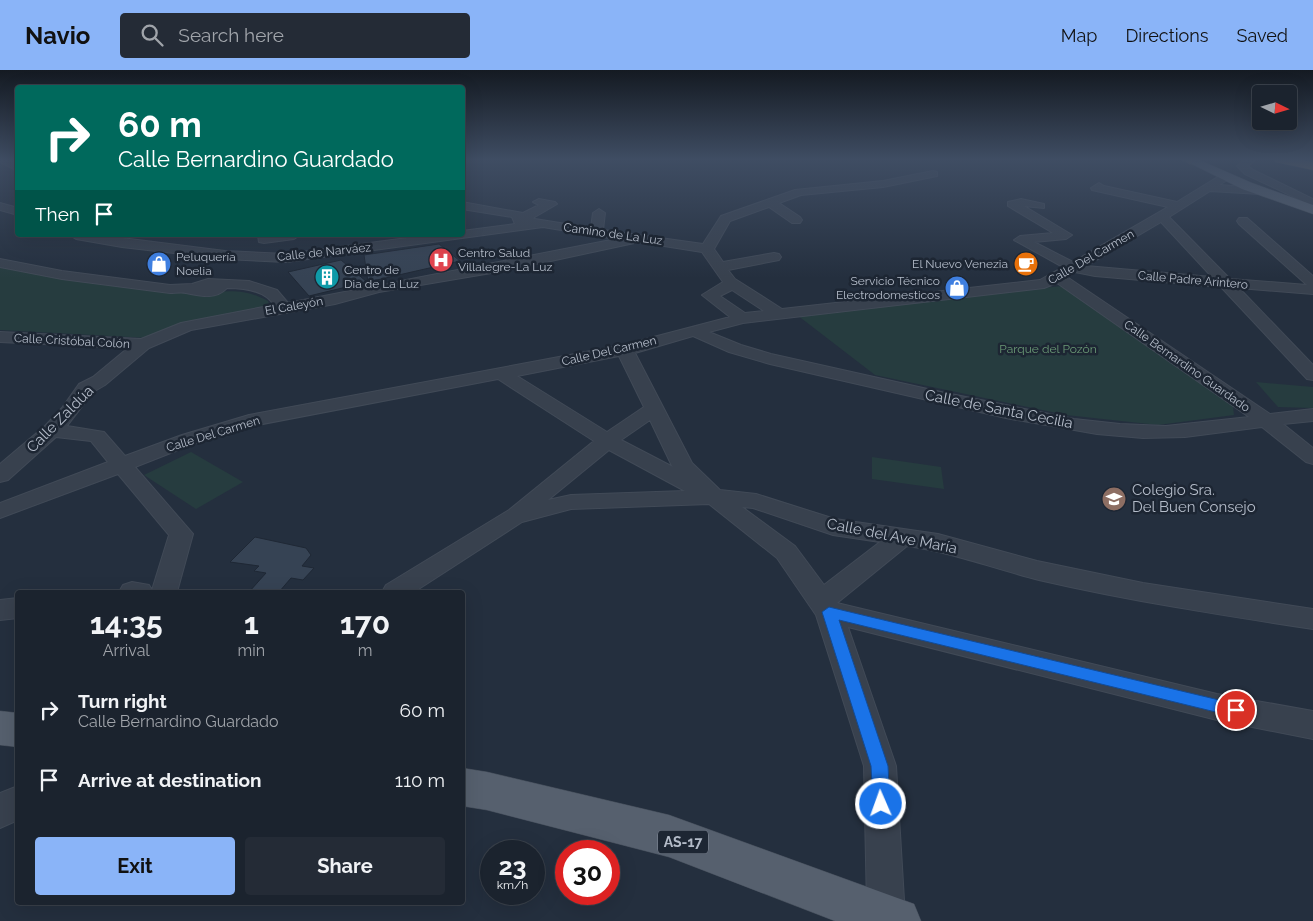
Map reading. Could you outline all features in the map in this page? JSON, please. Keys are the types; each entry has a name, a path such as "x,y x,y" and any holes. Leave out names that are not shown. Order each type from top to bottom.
{"main road":[{"path":"1284,199 1313,208"},
{"path":"0,728 15,730"},
{"name":"AS-17","path":"465,788 669,836 887,920"}],"street":[{"path":"778,313 730,282 707,250 725,219 784,199"},
{"path":"1145,199 1179,206"},
{"name":"Calle Del Carmen","path":"0,511 123,466 189,439 249,421 625,350 742,318 1044,284 1191,199"},
{"path":"1296,199 1313,208"},
{"path":"1040,206 1021,202 1012,204 1066,235 1020,240 1066,272"},
{"path":"465,214 514,218 541,204"},
{"path":"772,204 796,220"},
{"path":"0,206 15,211"},
{"path":"465,207 514,218"},
{"path":"596,233 599,214"},
{"path":"1162,216 1313,375"},
{"name":"Calle de Narváez","path":"465,236 493,232 514,218 542,224"},
{"path":"1243,221 1313,283"},
{"name":"Camino de La Luz","path":"542,224 636,239 685,244 707,250"},
{"name":"Calle de Narváez","path":"88,237 122,243 146,239 225,255 286,258 453,237"},
{"name":"El Caleyón","path":"143,344 187,326 509,266 636,239"},
{"path":"720,267 774,257"},
{"path":"753,262 767,275"},
{"path":"0,263 74,277 170,288 194,288 193,291 203,293 219,285 243,286 277,297 283,307"},
{"name":"Calle Padre Arintero","path":"1066,272 1095,272 1313,290"},
{"name":"Calle Bernardino Guardado","path":"1066,272 1267,421 1313,458"},
{"path":"730,282 729,286 723,290 709,295 742,318"},
{"name":"Calle de Santa Cecilia","path":"694,330 711,340 759,356 1032,418 1103,429 1167,432 1242,426 1313,414"},
{"name":"Calle Cristóbal Colón","path":"0,337 143,344"},
{"name":"Calle Zaldúa","path":"0,475 52,430 69,412 86,388 99,381 143,344"},
{"path":"625,350 683,466 714,497 786,552 825,606 880,766 887,920"},
{"name":"Calle del Ave María","path":"501,373 607,441 714,497 756,501 833,527 938,542 1037,570 1143,593 1313,619"},
{"path":"398,590 514,516 607,441 654,409"},
{"path":"52,430 97,436 181,534 165,590"},
{"path":"514,516 571,502 714,497"},
{"path":"825,606 902,536"},
{"path":"825,606 1217,707 1313,725"},
{"path":"0,610 15,608"},
{"path":"0,811 15,804"}],"green space":[{"path":"0,267 69,279 162,291 198,293 237,291 268,301 270,307 148,338 0,330"},
{"name":"Parque del Pozón","path":"1062,286 1232,400 1234,415 1158,425 1066,415 875,375 797,315"},
{"path":"1256,382 1313,387 1313,408 1278,407"},
{"path":"191,452 243,482 196,509 144,475"},
{"path":"872,457 941,467 944,489 872,479"}],"building":[{"name":"Centro Salud Villalegre-La Luz","path":"439,244 460,261 368,282 364,255"},
{"name":"Centro de Dia de La Luz","path":"341,260 367,282 309,296 288,272"},
{"path":"255,537 306,548 311,555 302,566 314,568 303,580 291,578 281,590 251,590 266,573 254,571 259,566 230,562"}],"place":[{"name":"Centro Salud Villalegre-La Luz","path":"441,260"},
{"name":"Peluquería Noelia","path":"159,264"},
{"name":"El Nuevo Venezia","path":"1026,264"},
{"name":"Centro de Dia de La Luz","path":"327,277"},
{"name":"Servicio Técnico Electrodomesticos","path":"957,288"},
{"name":"Colegio Sra. Del Buen Consejo","path":"1114,499"}],"route":[{"path":"881,804 880,766 829,612 1217,707 1236,710"}]}
